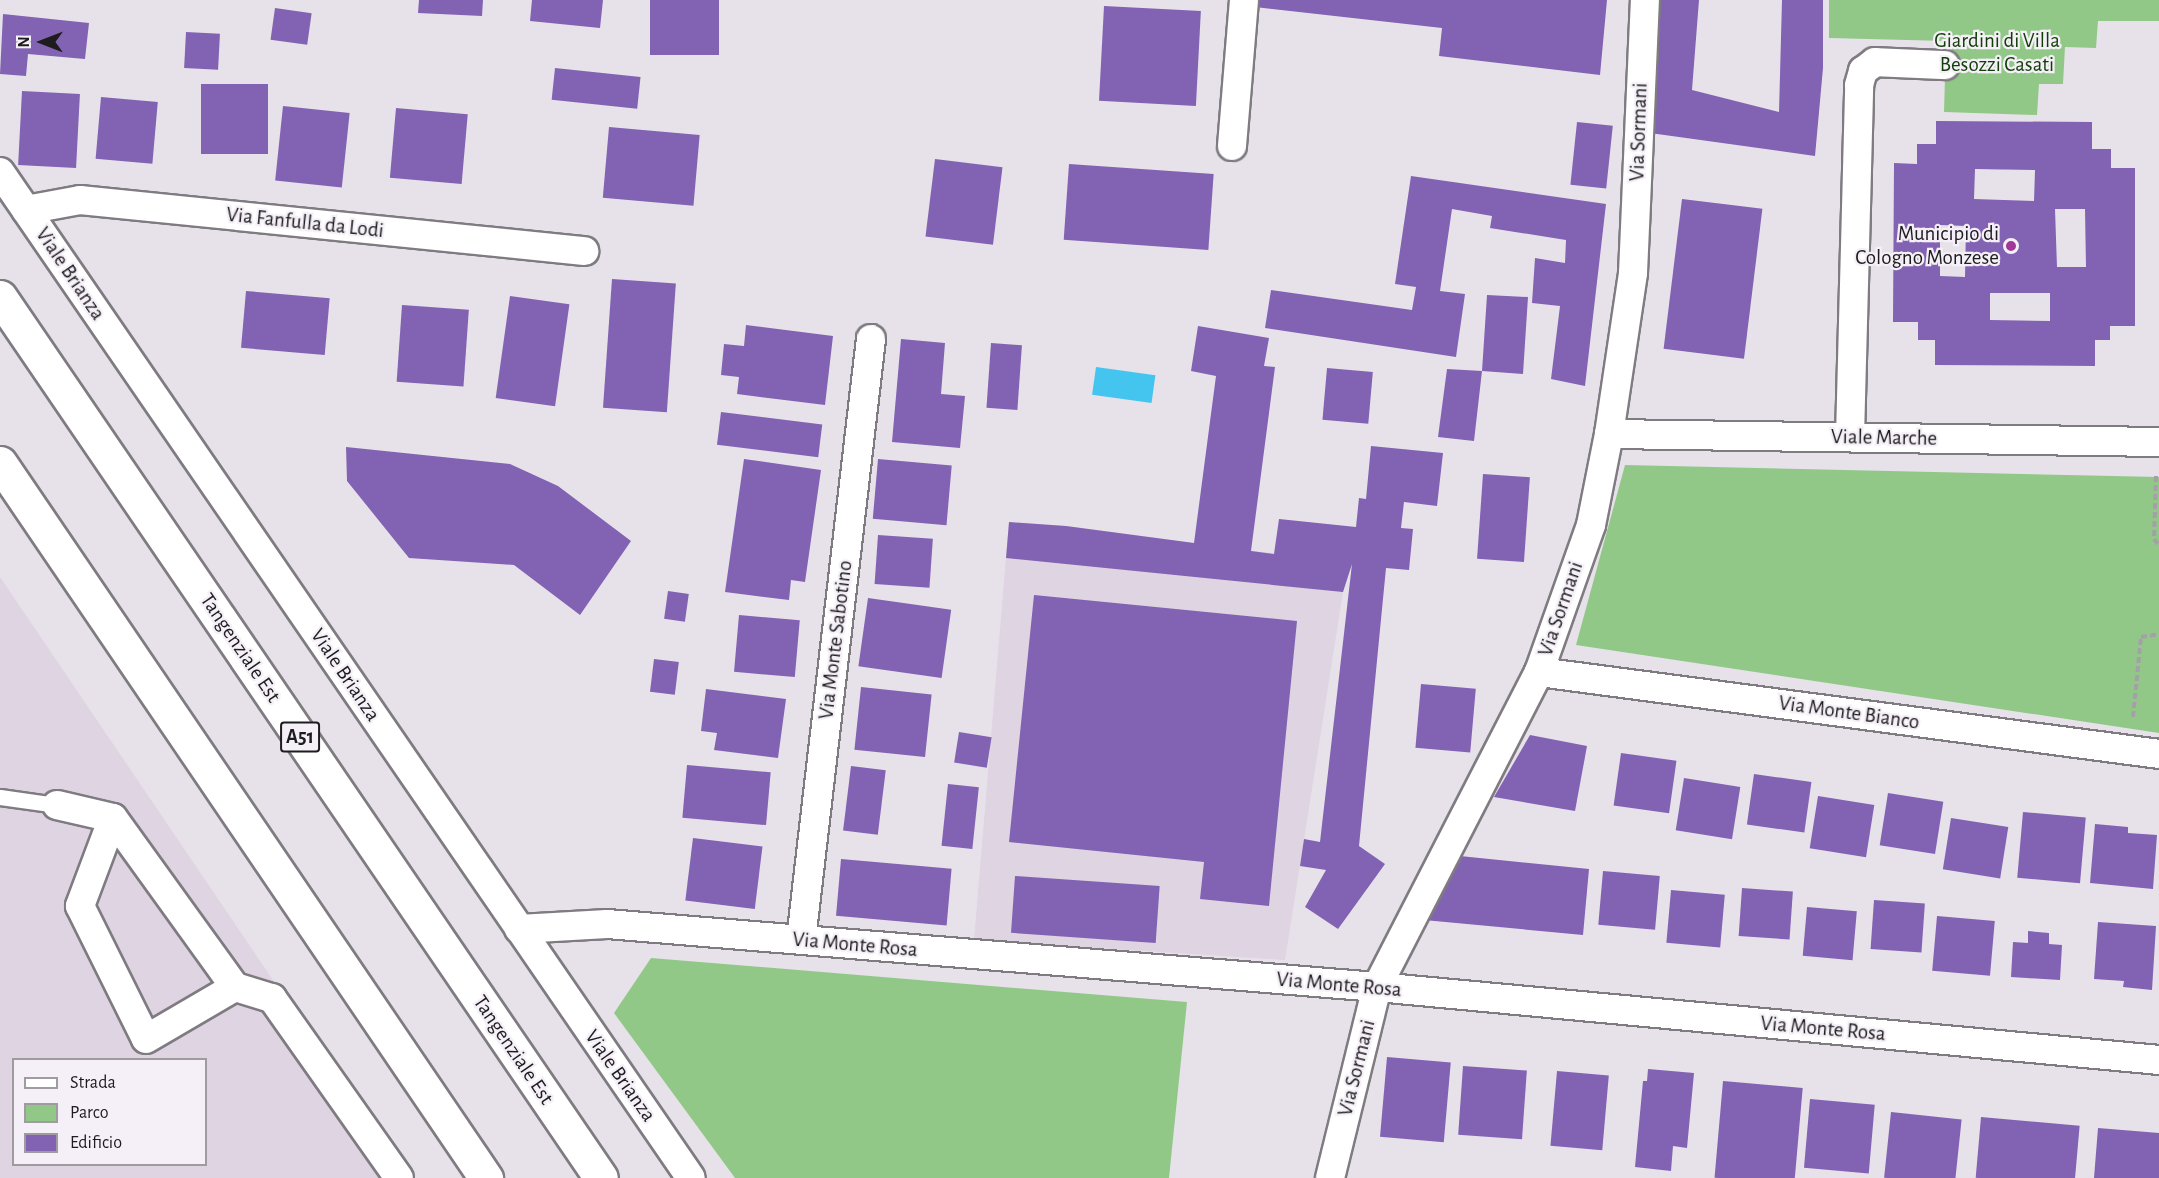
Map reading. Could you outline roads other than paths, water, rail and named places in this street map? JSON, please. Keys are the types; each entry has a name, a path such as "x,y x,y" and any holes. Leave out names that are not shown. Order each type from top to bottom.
{"highway":[{"name":"Tangenziale Est","path":"0,297 601,1178"},
{"path":"0,463 486,1178"}],"street":[{"path":"1232,146 1244,0"},
{"name":"Via Sormani","path":"1330,1178 1377,987 1539,672 1591,525 1609,434 1633,273 1645,0"},
{"path":"1850,437 1859,85 1863,71 1875,62 1945,65"},
{"name":"Viale Brianza","path":"0,172 691,1178"},
{"name":"Via Fanfulla da Lodi","path":"26,210 80,200 584,251"},
{"name":"Via Monte Sabotino","path":"801,940 870,339"},
{"name":"Viale Marche","path":"1609,434 2158,442"},
{"name":"Via Monte Bianco","path":"1539,672 2159,754"},
{"path":"57,805 113,819 235,987 272,998 399,1178"},
{"path":"113,819 80,906 146,1039 235,987"},
{"name":"Via Monte Rosa","path":"519,930 607,924 1377,987 2159,1060"}],"lane":[{"path":"0,797 57,805"}],"water":[{"path":"1096,367 1155,375 1152,403 1092,395"}],"place":[{"name":"Municipio di Cologno Monzese","path":"2011,246"}],"park label":[{"name":"Giardini di Villa Besozzi Casati","path":"1997,53"}]}
